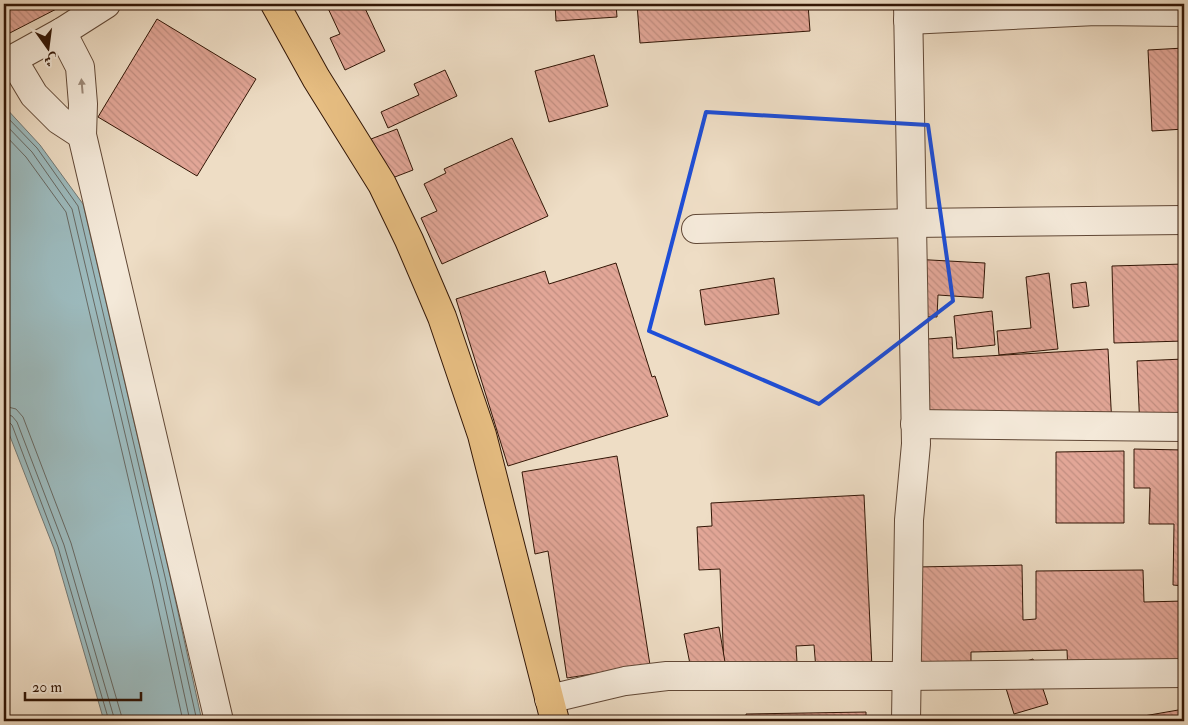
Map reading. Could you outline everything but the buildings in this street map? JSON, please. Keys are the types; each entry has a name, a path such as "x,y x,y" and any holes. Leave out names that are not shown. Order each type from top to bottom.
{"main road":[{"path":"275,4 316,78 382,184 410,240 442,317 482,435 552,710"}],"street":[{"path":"82,135 59,120 34,95 8,62 62,32 106,4"},
{"path":"906,721 909,520 916,444 908,12 1184,12"},
{"path":"62,32 80,68 83,104 82,135 219,721"},
{"path":"696,229 912,223 1184,220"},
{"path":"915,424 1184,427"},
{"path":"552,710 625,681 667,676 1184,673"}],"highlighted area":[{"path":"706,112 928,125 953,301 819,404 649,331"}],"water":[{"path":"4,106 40,145 83,204 202,721 104,721 54,549 4,421"}]}
